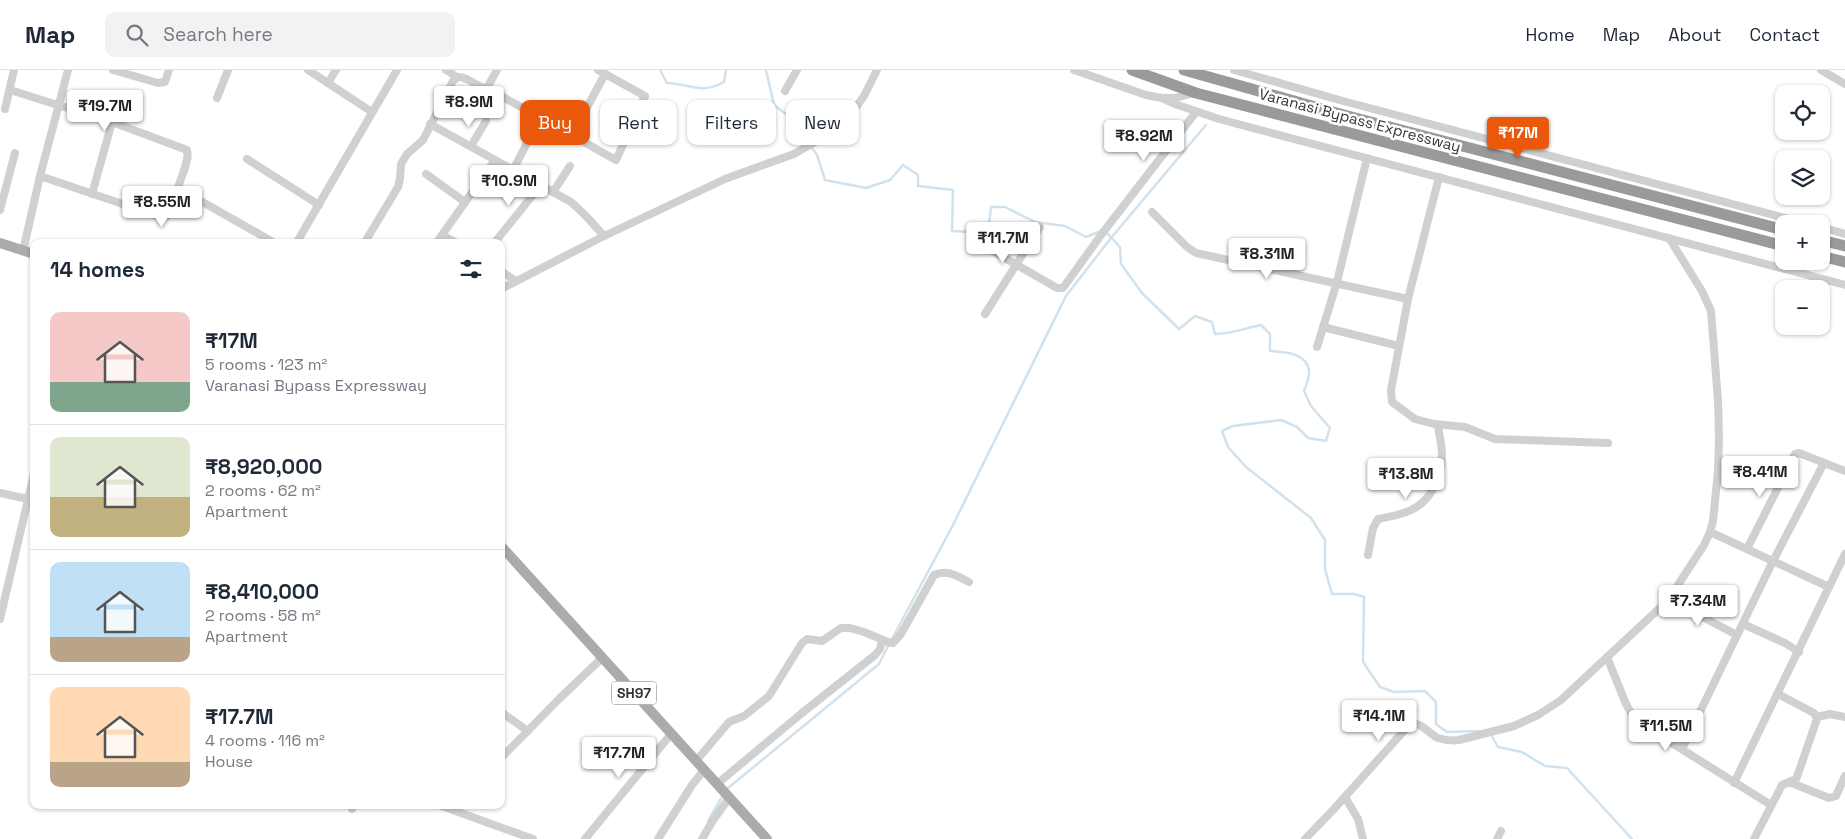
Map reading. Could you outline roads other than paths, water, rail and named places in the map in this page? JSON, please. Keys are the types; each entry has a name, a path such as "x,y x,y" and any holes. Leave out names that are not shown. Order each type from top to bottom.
{"highway":[{"name":"Varanasi Bypass Expressway","path":"1132,70 1196,93 1775,244"},
{"name":"Varanasi Bypass Expressway","path":"1184,70 1349,116 1775,228"},
{"path":"1830,242 1845,246"},
{"path":"1830,258 1845,262"}],"main road":[{"path":"0,243 29,253"},
{"name":"SH97","path":"505,550 767,839"}],"street":[{"path":"6,109 14,70"},
{"path":"31,239 40,176 68,70"},
{"path":"118,71 158,83 165,82 169,70"},
{"path":"217,98 228,70"},
{"path":"308,70 372,112"},
{"path":"328,83 336,70"},
{"path":"299,239 397,70"},
{"path":"446,70 457,77 467,78 520,107"},
{"path":"487,88 497,70"},
{"path":"785,91 797,70"},
{"path":"505,287 604,236 725,179 794,154 834,130 852,112 864,96 877,70"},
{"path":"1074,70 1162,98 1196,112 1845,284"},
{"path":"1234,70 1343,101 1775,215"},
{"path":"1821,70 1845,84"},
{"path":"588,100 601,72 645,96 616,160 588,145"},
{"path":"367,239 398,186 401,164 407,154 423,140 453,81 457,77"},
{"path":"10,90 112,122 188,152 170,213 167,216 161,217 40,176"},
{"path":"1162,98 1175,98 1196,93"},
{"path":"984,246 1057,288 1063,288 1101,235 1196,112"},
{"path":"471,146 486,121"},
{"path":"92,194 112,122"},
{"path":"430,124 577,206 604,236"},
{"path":"513,170 526,145"},
{"path":"0,210 15,153"},
{"path":"1317,347 1337,282 1367,158"},
{"path":"247,159 319,205"},
{"path":"439,239 495,160"},
{"path":"553,192 570,166"},
{"path":"426,174 466,202"},
{"path":"1439,176 1408,299 1391,390 1392,402 1415,419 1438,425 1465,427 1495,439 1608,443"},
{"path":"497,239 541,185"},
{"path":"178,188 268,239"},
{"path":"1152,212 1187,247 1196,252 1408,299"},
{"path":"985,314 1040,227"},
{"path":"1830,230 1845,234"},
{"path":"442,235 449,239"},
{"path":"1304,839 1345,797 1410,724 1417,723 1438,738 1452,741 1514,726 1538,715 1561,700 1668,599 1704,545 1713,521 1718,471 1718,401 1711,312 1704,296 1669,238"},
{"path":"505,274 516,281"},
{"path":"1323,326 1400,346"},
{"path":"1368,555 1373,528 1378,519 1412,510 1423,502 1434,488 1438,478 1442,454 1438,425"},
{"path":"1747,549 1795,454 1799,453 1845,471"},
{"path":"1682,749 1773,561 1824,463"},
{"path":"1718,471 1780,484"},
{"path":"0,619 30,491"},
{"path":"0,493 28,499"},
{"path":"1710,532 1830,587"},
{"path":"1734,783 1845,554"},
{"path":"696,761 729,722 744,716 770,696 802,643 807,639 822,641 841,628 850,628 893,643 901,634 934,575 948,572 969,582"},
{"path":"1668,599 1737,635"},
{"path":"1743,624 1785,643 1799,652"},
{"path":"717,784 875,655 880,649 882,640"},
{"path":"1607,657 1626,704 1635,720 1734,783 1771,804"},
{"path":"505,754 602,658"},
{"path":"1754,839 1782,785 1796,779 1816,725 1817,717 1814,713 1778,694"},
{"path":"1817,717 1830,714 1845,717"},
{"path":"505,715 528,731"},
{"path":"585,839 671,734"},
{"path":"658,839 692,785 704,770"},
{"path":"1789,782 1829,798 1836,796 1845,776"},
{"path":"1345,797 1358,819 1363,839"},
{"path":"702,839 729,798"},
{"path":"458,809 533,839"},
{"path":"1497,839 1501,831"}],"waterway":[{"path":"660,70 667,83 696,88 708,88 724,82 726,70"},
{"path":"766,70 774,105 791,118 817,155 825,180 866,188 890,180 903,165 918,175 918,186 953,190 952,231 988,233 991,207 1005,207 1035,222 1065,226 1086,237 1101,231"},
{"path":"892,639 952,527 1066,296 1111,238 1206,125"},
{"path":"1106,232 1120,247 1121,264 1142,293 1179,329 1195,316 1212,322 1215,334 1261,325 1270,334 1270,351 1294,355 1304,360 1309,373 1304,391 1311,406 1330,428 1326,441 1308,438 1297,427 1281,420 1233,426 1222,431 1228,447 1246,467 1311,518 1325,540 1325,569 1332,594 1354,594 1364,597 1363,662 1380,687 1394,692 1425,691 1436,702 1436,724 1447,732 1480,731"},
{"path":"728,788 879,664 888,646"},
{"path":"1490,733 1498,747 1522,752 1545,766 1567,768 1632,839"},
{"path":"708,821 722,797"}]}
